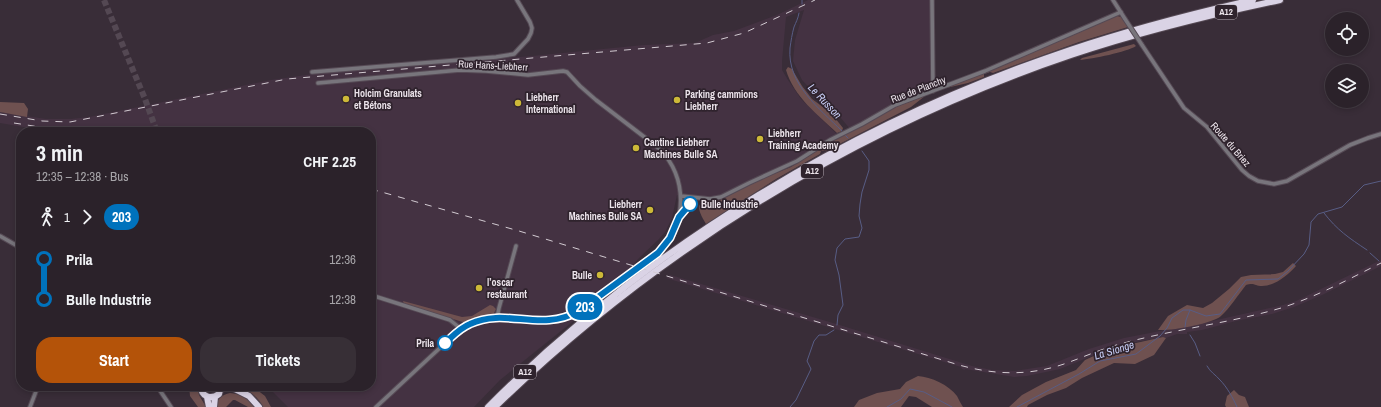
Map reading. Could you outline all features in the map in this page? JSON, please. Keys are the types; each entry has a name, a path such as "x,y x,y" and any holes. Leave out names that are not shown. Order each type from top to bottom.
{"highway":[{"name":"A12","path":"488,407 562,338 634,280 712,225 788,178 884,126 965,89 1068,50 1152,25 1253,0"},
{"name":"A12","path":"495,407 574,335 667,262 771,194 828,161 867,141 974,92 1070,56 1168,26 1280,0"},
{"path":"483,407 510,380 550,346 562,338"},
{"path":"202,391 207,397 209,407"},
{"path":"214,407 215,397 220,391"},
{"path":"240,391 249,396 259,407"},
{"path":"207,397 215,397"}],"street":[{"name":"Rue Hans-Liebherr","path":"312,72 512,55 528,39 532,32 530,22 517,0"},
{"path":"932,0 933,91"},
{"path":"1113,0 1121,12"},
{"name":"Rue de Planchy","path":"681,196 710,199 721,198 754,180 797,161 830,140 862,124 894,105 1020,56 1121,12"},
{"name":"Route du Briez","path":"1121,12 1184,108 1207,127 1242,170 1258,181 1274,184 1287,181 1350,145 1381,134"},
{"name":"Rue Hans-Liebherr","path":"318,83 460,70 495,71 525,75 543,74 558,70 565,71 596,100 662,151 675,171 681,196 677,224 670,238 661,250 581,310 566,318 551,321 497,318 479,321 461,329 376,407"},
{"path":"0,236 16,245"},
{"path":"497,318 516,246"},
{"path":"376,297 450,320 461,329"},
{"path":"30,407 36,391"},
{"path":"161,391 171,407"}],"shaded area":[{"path":"808,0 932,0 933,91 910,99 851,130 834,110 817,96 802,80 793,61 795,40 804,10 786,17 782,70 801,99 839,136 804,157 716,199 677,195 672,218 665,232 659,239 638,259 631,268 584,305 586,311 500,380 474,407 288,407 272,391 376,391 376,127 24,127 0,123 0,112 46,119 89,117 271,80 313,74 644,45 695,43 713,35 734,31 777,15"},
{"path":"1117,16 1122,17 1128,27 1079,42 993,73 990,72 984,74 984,77 968,83 946,88 991,70"},
{"path":"1134,44 1136,46 1125,51 1080,60 1082,58"},
{"path":"788,67 792,69 812,99 831,113 843,128 842,131 837,133 807,105 790,80 786,70"},
{"path":"925,96 911,107 826,151 821,151 820,154 776,179 706,224 699,209 700,205 703,203 726,197 766,177 791,167 833,141 893,108"},
{"path":"0,102 24,103 28,109 27,117 0,112"},
{"path":"1381,260 1381,266 1294,307 1272,314 1187,332 1187,334 1177,334 1166,338 1163,337 1131,343 1109,349 1060,369 1027,376 1014,377 965,370 961,367 666,278 670,275 674,276 972,366 992,370 1015,371 1047,366 1089,349 1124,338 1212,321 1283,305 1296,301"},
{"path":"1293,263 1296,266 1289,273 1272,284 1267,286 1253,284 1246,285 1228,309 1216,319 1191,326 1158,330 1168,316 1187,305 1203,308 1212,303 1241,277 1283,272"},
{"path":"403,301 462,317 472,316 490,305 496,309 493,315 476,318 466,323 404,304"},
{"path":"1163,337 1166,338 1154,355 1135,364 1114,363 1082,378 1066,388 1047,395 1028,405 1027,407 1009,407 1022,395 1046,382 1076,370 1085,360 1109,349"},
{"path":"918,376 934,380 945,385 954,392 963,407 932,407 916,397 909,396 901,407 854,407 859,400 877,393 900,389 906,382"},
{"path":"1234,390 1239,395 1245,397 1249,407 1226,407 1227,396"},
{"path":"190,391 199,391 199,395 206,407 198,407 190,396"},
{"path":"248,391 258,391 265,396 271,407 263,407"},
{"path":"230,393 244,397 254,407 248,407 233,400 226,407 216,407 217,401 220,397"}],"waterway":[{"name":"Le Russon","path":"799,13 793,30 790,48 790,61 794,73 806,94 842,131"},
{"name":"Le Russon","path":"845,135 848,138"},
{"name":"Le Russon","path":"837,325 838,315 843,305 839,275 835,260 837,248 845,239 859,237 862,228 859,216 860,204 869,170 869,161 862,151"},
{"name":"La Sionge","path":"1017,407 1100,361 1136,354 1160,336 1167,328 1172,318 1183,310 1190,310 1206,316 1220,314 1246,280 1278,279 1304,254 1309,245 1311,222 1318,214 1342,207 1364,185 1381,181"},
{"path":"1324,213 1344,233 1367,250"},
{"path":"1370,253 1379,261"},
{"path":"1185,327 1190,310"},
{"name":"Le Russon","path":"790,407 796,400 811,369 807,361 814,341 819,335 826,335 834,330"},
{"path":"1190,335 1200,356"},
{"path":"1207,366 1225,386 1237,407"},
{"name":"La Sionge","path":"887,407 901,399 910,389 924,392 952,407"}],"tunnel":[{"path":"104,0 155,127"}],"railway":[{"path":"0,114 42,121 70,122 287,79 707,43 744,33 815,0"},
{"path":"14,123 40,127"},
{"path":"376,190 519,231 959,365 986,371 1012,373 1038,371 1051,368 1124,343 1242,318 1281,308 1320,293 1381,263"}],"bus line":[{"name":"203","path":"445,343 464,327 490,318 551,321 566,318 572,315 587,306 658,253 670,238 679,217 690,204"}],"place":[{"name":"Holcim Granulats et Bétons","path":"346,99"},
{"name":"Parking cammions Liebherr","path":"677,100"},
{"name":"Liebherr International","path":"518,103"},
{"name":"Liebherr Training Academy","path":"760,139"},
{"name":"Cantine Liebherr Machines Bulle SA","path":"636,148"},
{"name":"Bulle Industrie","path":"690,204"},
{"name":"Liebherr Machines Bulle SA","path":"650,210"},
{"name":"Bulle","path":"600,275"},
{"name":"l’oscar restaurant","path":"479,288"},
{"name":"Prila","path":"445,343"}]}
